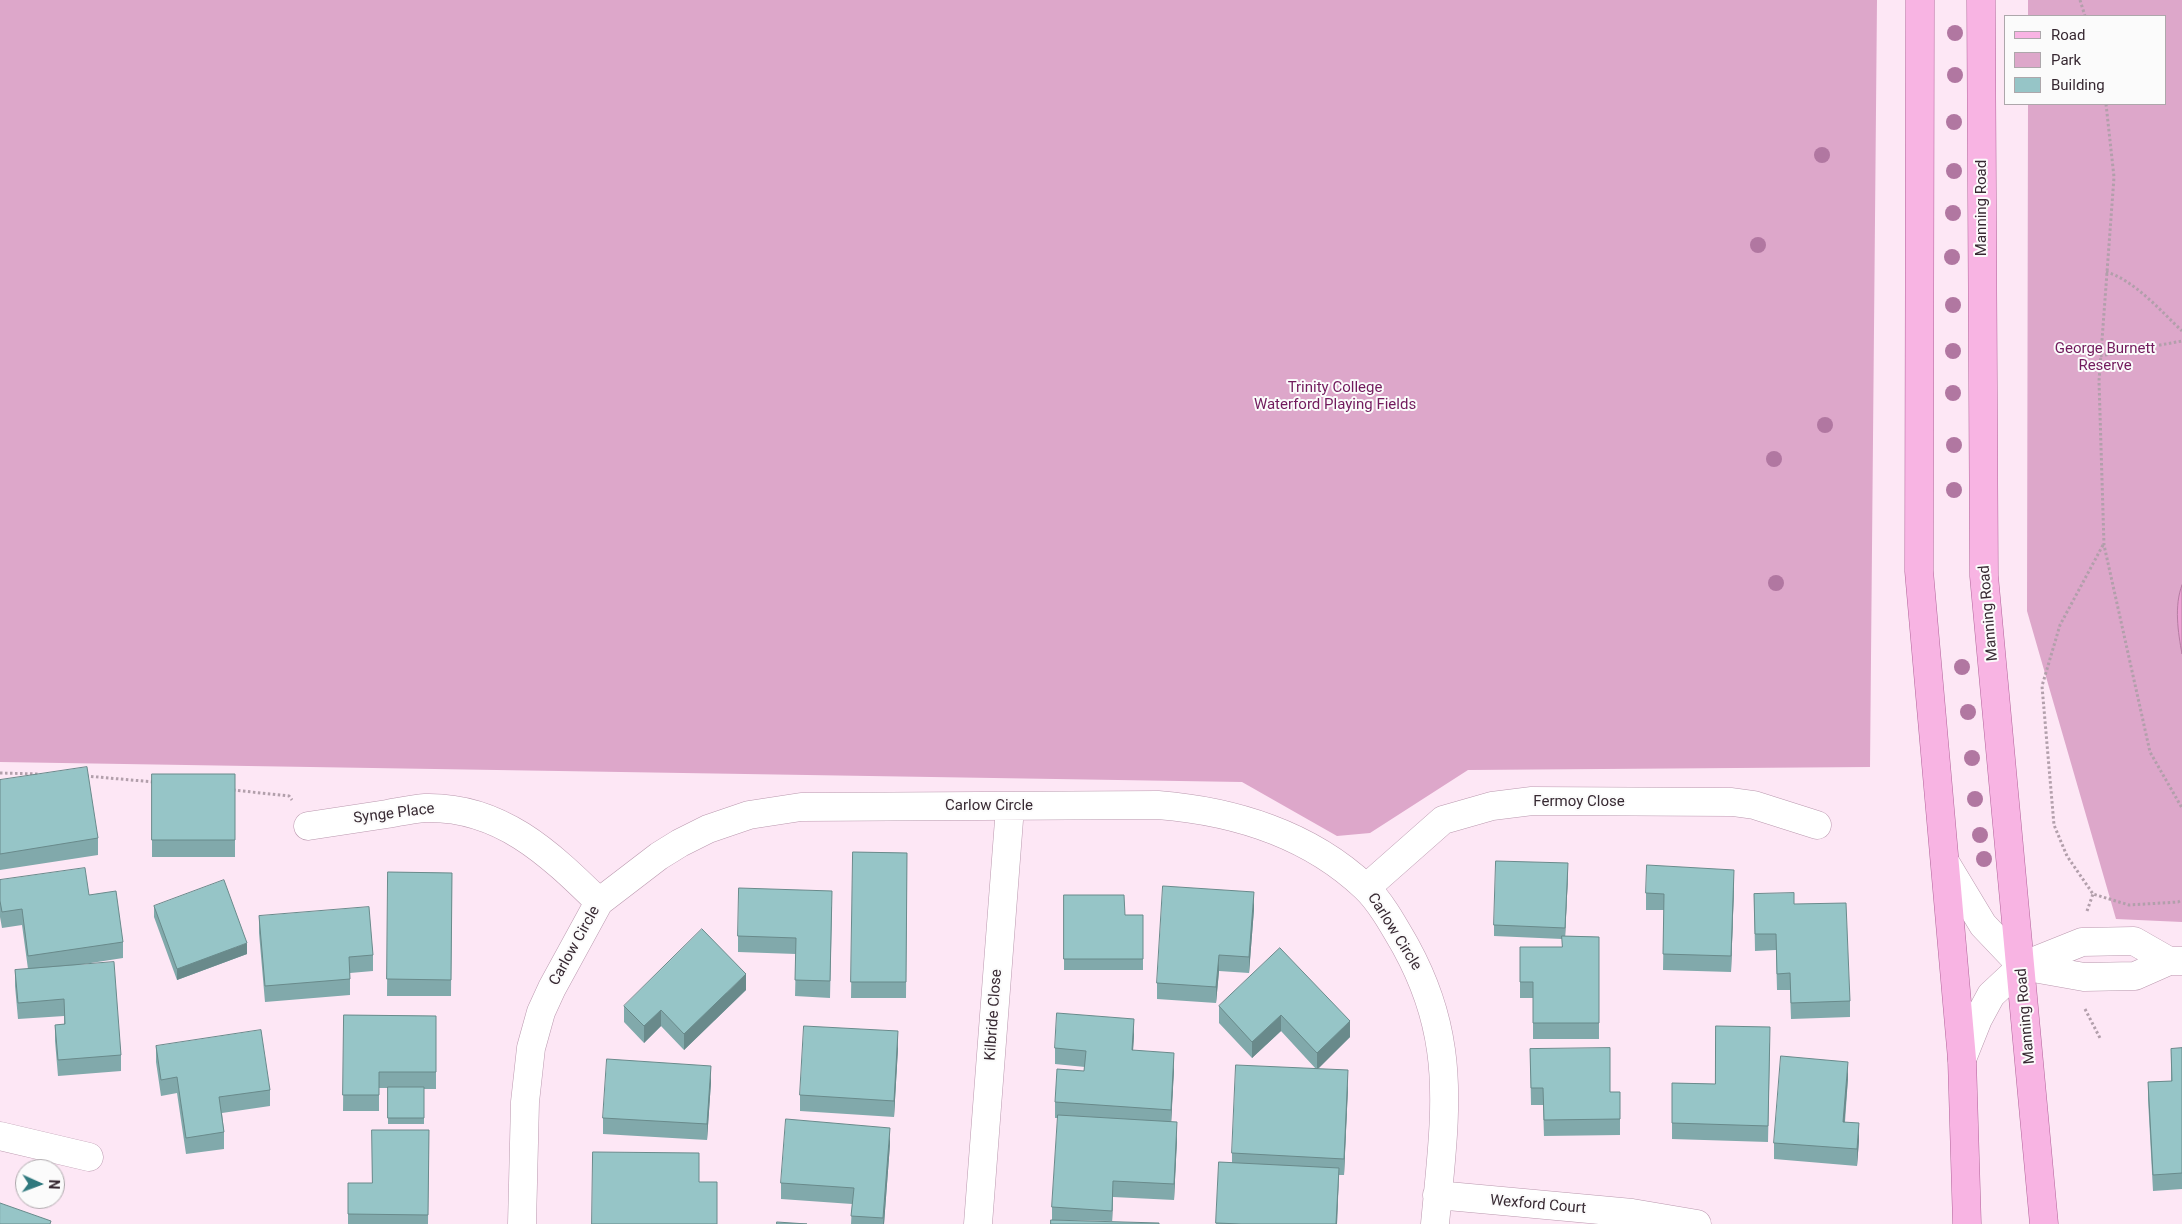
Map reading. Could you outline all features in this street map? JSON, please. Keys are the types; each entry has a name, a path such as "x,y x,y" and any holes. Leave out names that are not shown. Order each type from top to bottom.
{"main road":[{"path":"1920,0 1919,571 1962,1059 1966,1224"},
{"name":"Manning Road","path":"1981,0 1984,576 2022,966 2044,1224"}],"street":[{"name":"Fermoy Close","path":"1366,888 1443,820 1492,806 1532,802 1732,802 1754,805 1818,825"},
{"name":"Carlow Circle","path":"522,1224 525,1102 531,1048 541,1012 599,902 680,843 708,829 749,815 801,807 1158,805 1212,812 1245,820 1291,838 1328,858 1366,888 1395,928 1420,972 1440,1041 1443,1110 1435,1224"},
{"name":"Kilbride Close","path":"978,1224 1010,807"},
{"name":"Synge Place","path":"308,826 423,808 448,808 470,812 486,817 546,852 599,902"},
{"path":"1945,862 1983,925 2022,966"},
{"path":"1962,1059 1978,1019 1991,995 2022,966 2082,942 2134,941 2175,961"},
{"path":"0,1136 89,1156"},
{"name":"Wexford Court","path":"1438,1195 1632,1213 1697,1224"}],"path":[{"path":"2080,0 2085,15"},
{"path":"2106,105 2114,177 2100,356 2104,545 2150,752 2182,808"},
{"path":"2106,272 2115,274 2139,291 2182,331"},
{"path":"2100,356 2182,341"},
{"path":"2104,545 2060,625 2042,686 2054,825 2067,856 2093,894 2128,905 2178,902 2182,900"},
{"path":"0,773 49,775"},
{"path":"79,776 156,782"},
{"path":"232,790 289,796 308,826"},
{"path":"2083,1006 2101,1040"}],"green space":[{"name":"Trinity College Waterford Playing Fields","path":"0,0 1877,0 1870,767 1468,770 1370,833 1337,836 1242,782 0,762"},
{"name":"George Burnett Reserve","path":"2028,0 2182,0 2182,922 2116,919 2027,611 2028,105 2167,105 2167,15 2028,15"}],"shaded area":[{"path":"2182,585 2182,654 2177,610"}],"building":[{"path":"87,767 98,838 0,854 0,780"},
{"path":"152,774 235,774 235,840 152,840"},
{"path":"853,852 907,853 906,982 851,982"},
{"path":"1496,861 1568,863 1565,928 1494,925"},
{"path":"1647,865 1734,870 1731,956 1663,954 1664,894 1646,893"},
{"path":"85,868 89,895 116,891 123,942 28,956 22,909 2,912 0,880"},
{"path":"388,872 452,873 451,980 387,979"},
{"path":"224,880 247,943 177,969 154,906"},
{"path":"1163,886 1254,892 1249,957 1219,955 1216,987 1157,983"},
{"path":"739,888 832,891 830,981 795,980 796,938 738,936"},
{"path":"1794,893 1794,904 1846,903 1850,1001 1791,1003 1790,973 1777,974 1776,934 1755,934 1754,894"},
{"path":"1064,895 1124,895 1125,915 1143,915 1143,959 1064,959"},
{"path":"369,907 373,955 349,957 350,979 265,986 259,916"},
{"path":"702,929 746,974 684,1034 661,1010 644,1026 624,1006"},
{"path":"1562,936 1599,937 1599,1023 1533,1023 1533,982 1520,982 1520,947 1562,947"},
{"path":"1280,948 1350,1021 1317,1053 1281,1015 1252,1042 1219,1006"},
{"path":"114,962 121,1055 58,1060 55,1025 65,1024 64,999 18,1003 15,970"},
{"path":"1057,1013 1134,1019 1132,1050 1174,1053 1171,1110 1055,1102 1057,1069 1084,1071 1086,1051 1055,1048"},
{"path":"344,1015 436,1016 436,1072 379,1072 379,1095 343,1095"},
{"path":"804,1026 898,1031 894,1101 800,1095"},
{"path":"1716,1026 1770,1027 1768,1126 1672,1123 1672,1083 1715,1084"},
{"path":"261,1030 270,1090 219,1097 224,1132 186,1138 177,1077 161,1080 156,1046"},
{"path":"1610,1048 1610,1092 1620,1092 1620,1119 1544,1120 1543,1088 1531,1088 1530,1049"},
{"path":"2182,1048 2182,1173 2153,1175 2148,1082 2172,1081 2171,1049"},
{"path":"1781,1056 1848,1062 1843,1122 1859,1123 1857,1149 1774,1143"},
{"path":"607,1059 711,1066 707,1124 603,1118"},
{"path":"1236,1065 1348,1070 1344,1159 1232,1153"},
{"path":"388,1087 424,1087 424,1118 388,1118"},
{"path":"1058,1115 1177,1122 1174,1184 1113,1181 1112,1211 1052,1207"},
{"path":"786,1119 890,1128 883,1218 851,1216 854,1188 781,1183"},
{"path":"372,1130 429,1130 428,1215 348,1214 348,1183 372,1183"},
{"path":"593,1152 699,1153 699,1182 717,1182 717,1224 592,1224"},
{"path":"1219,1162 1339,1168 1336,1224 1216,1223"},
{"path":"0,1203 51,1221 50,1224 0,1224"},
{"path":"1051,1220 1159,1223 1159,1224 1051,1224"},
{"path":"777,1222 807,1224 777,1224"}]}
